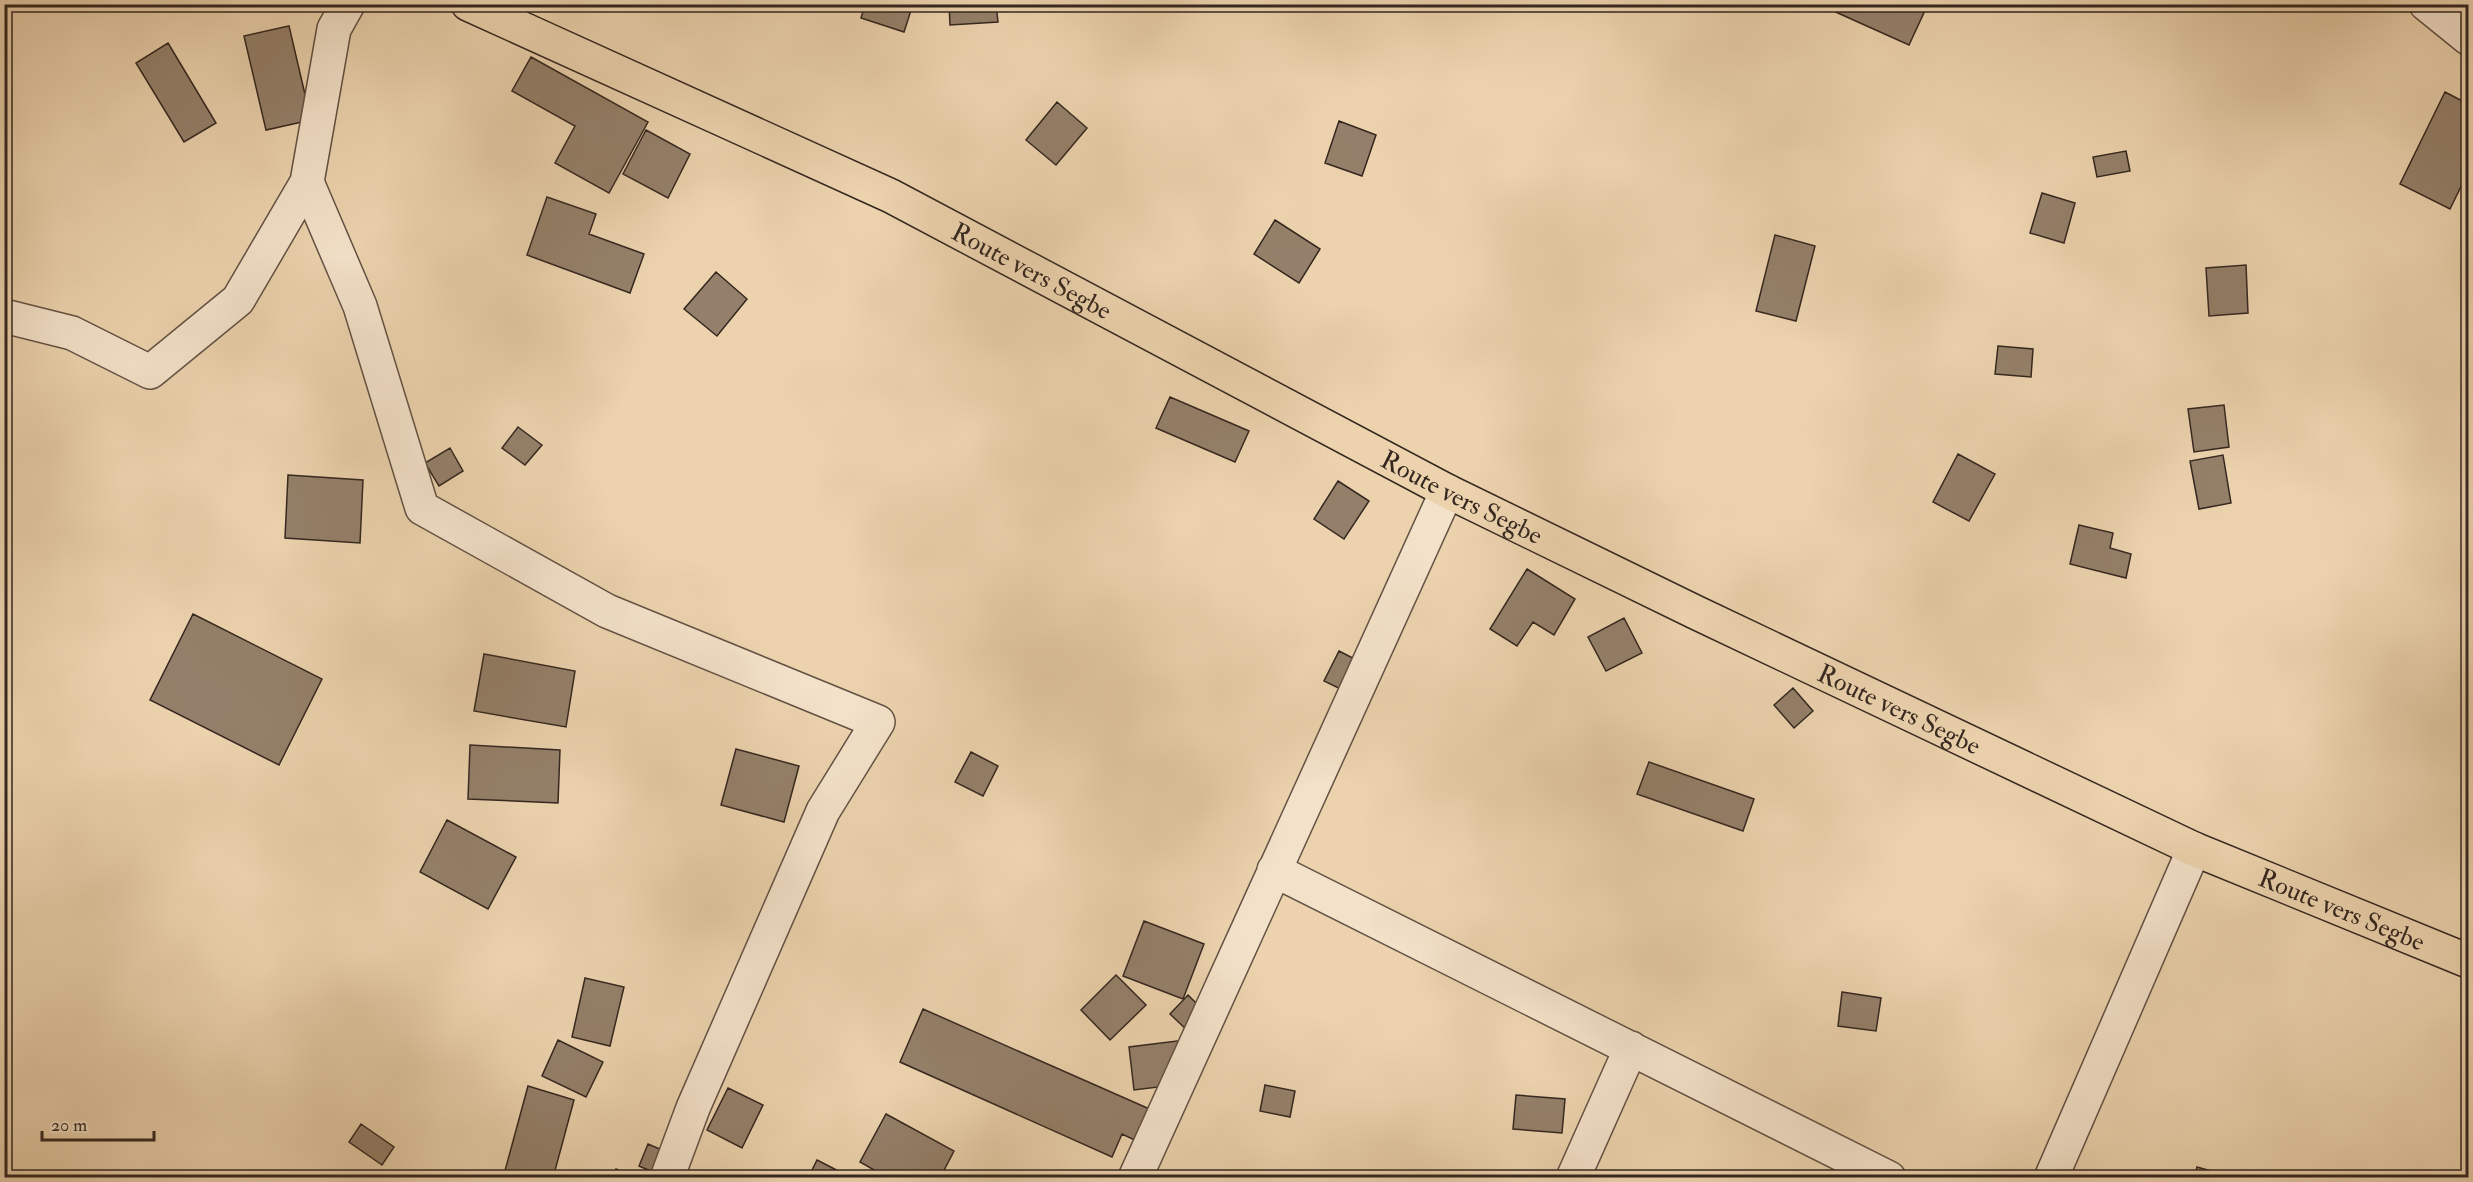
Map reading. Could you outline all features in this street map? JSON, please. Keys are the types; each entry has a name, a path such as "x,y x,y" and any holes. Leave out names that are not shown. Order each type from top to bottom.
{"main road":[{"name":"Route vers Segbe","path":"468,4 891,196 1448,491 2194,849 2469,961"}],"street":[{"path":"4,316 72,333 150,372 238,300 306,182 334,29 348,4"},
{"path":"2426,4 2469,38"},
{"path":"306,182 360,306 422,508 607,611 878,722 823,811 698,1097 667,1178"},
{"path":"1135,1178 1448,491"},
{"path":"2051,1178 2194,849"},
{"path":"1274,870 1889,1178"},
{"path":"1573,1178 1631,1048"}],"building":[{"path":"865,4 913,4 904,32 861,18"},
{"path":"949,4 996,4 998,22 950,25"},
{"path":"1831,4 1928,4 1909,45 1829,9"},
{"path":"289,26 311,120 266,130 244,36"},
{"path":"168,43 216,123 184,142 136,63"},
{"path":"531,57 648,122 609,193 555,163 575,126 512,91"},
{"path":"2445,92 2468,104 2468,172 2450,209 2400,184"},
{"path":"1057,102 1087,128 1056,165 1026,140"},
{"path":"1339,121 1376,135 1362,176 1325,163"},
{"path":"646,130 690,154 668,198 623,174"},
{"path":"2126,151 2130,171 2097,177 2093,157"},
{"path":"2042,193 2075,203 2064,243 2030,233"},
{"path":"547,197 596,214 589,234 644,254 630,293 527,255"},
{"path":"1275,220 1320,249 1299,283 1254,254"},
{"path":"1775,235 1815,246 1796,321 1756,311"},
{"path":"2246,265 2248,313 2209,316 2206,268"},
{"path":"716,272 747,299 717,336 684,309"},
{"path":"1998,346 2033,349 2031,377 1995,374"},
{"path":"1170,397 1249,431 1235,462 1156,428"},
{"path":"2224,405 2229,447 2194,452 2188,409"},
{"path":"518,427 542,445 525,465 502,448"},
{"path":"450,448 463,471 439,486 425,463"},
{"path":"1958,454 1995,474 1969,521 1933,502"},
{"path":"2223,455 2231,503 2199,509 2190,461"},
{"path":"288,475 363,480 360,543 285,538"},
{"path":"1338,481 1369,501 1344,539 1314,519"},
{"path":"2079,525 2113,533 2110,548 2131,554 2126,578 2070,564"},
{"path":"1527,569 1575,599 1554,635 1533,622 1517,646 1490,629"},
{"path":"193,614 322,679 279,765 150,700"},
{"path":"1624,618 1642,653 1606,671 1588,637"},
{"path":"1339,651 1380,672 1365,701 1324,681"},
{"path":"484,654 575,671 566,727 474,711"},
{"path":"1793,688 1813,711 1794,728 1774,705"},
{"path":"470,745 560,750 558,803 468,799"},
{"path":"736,749 799,766 784,822 721,805"},
{"path":"971,752 998,766 983,796 955,782"},
{"path":"1649,762 1754,799 1743,831 1637,794"},
{"path":"447,820 516,857 488,909 420,872"},
{"path":"1144,921 1204,944 1183,999 1123,976"},
{"path":"1116,975 1146,1005 1110,1040 1081,1010"},
{"path":"585,978 624,987 610,1046 572,1037"},
{"path":"1842,992 1881,998 1876,1031 1838,1026"},
{"path":"1188,995 1208,1015 1190,1033 1170,1014"},
{"path":"923,1009 1154,1111 1141,1143 1122,1134 1112,1157 900,1062"},
{"path":"558,1040 603,1062 586,1097 542,1076"},
{"path":"1185,1040 1190,1083 1134,1090 1129,1047"},
{"path":"1265,1085 1295,1091 1290,1117 1260,1111"},
{"path":"528,1086 574,1100 553,1178 503,1178"},
{"path":"728,1088 763,1105 742,1148 707,1130"},
{"path":"1516,1095 1565,1099 1562,1133 1513,1129"},
{"path":"886,1114 954,1151 940,1178 888,1178 860,1162"},
{"path":"361,1124 394,1147 382,1165 349,1142"},
{"path":"648,1144 676,1156 667,1178 639,1166"},
{"path":"817,1160 852,1178 808,1178"},
{"path":"2197,1167 2236,1178 2194,1178"},
{"path":"616,1169 637,1178 613,1178"}]}
